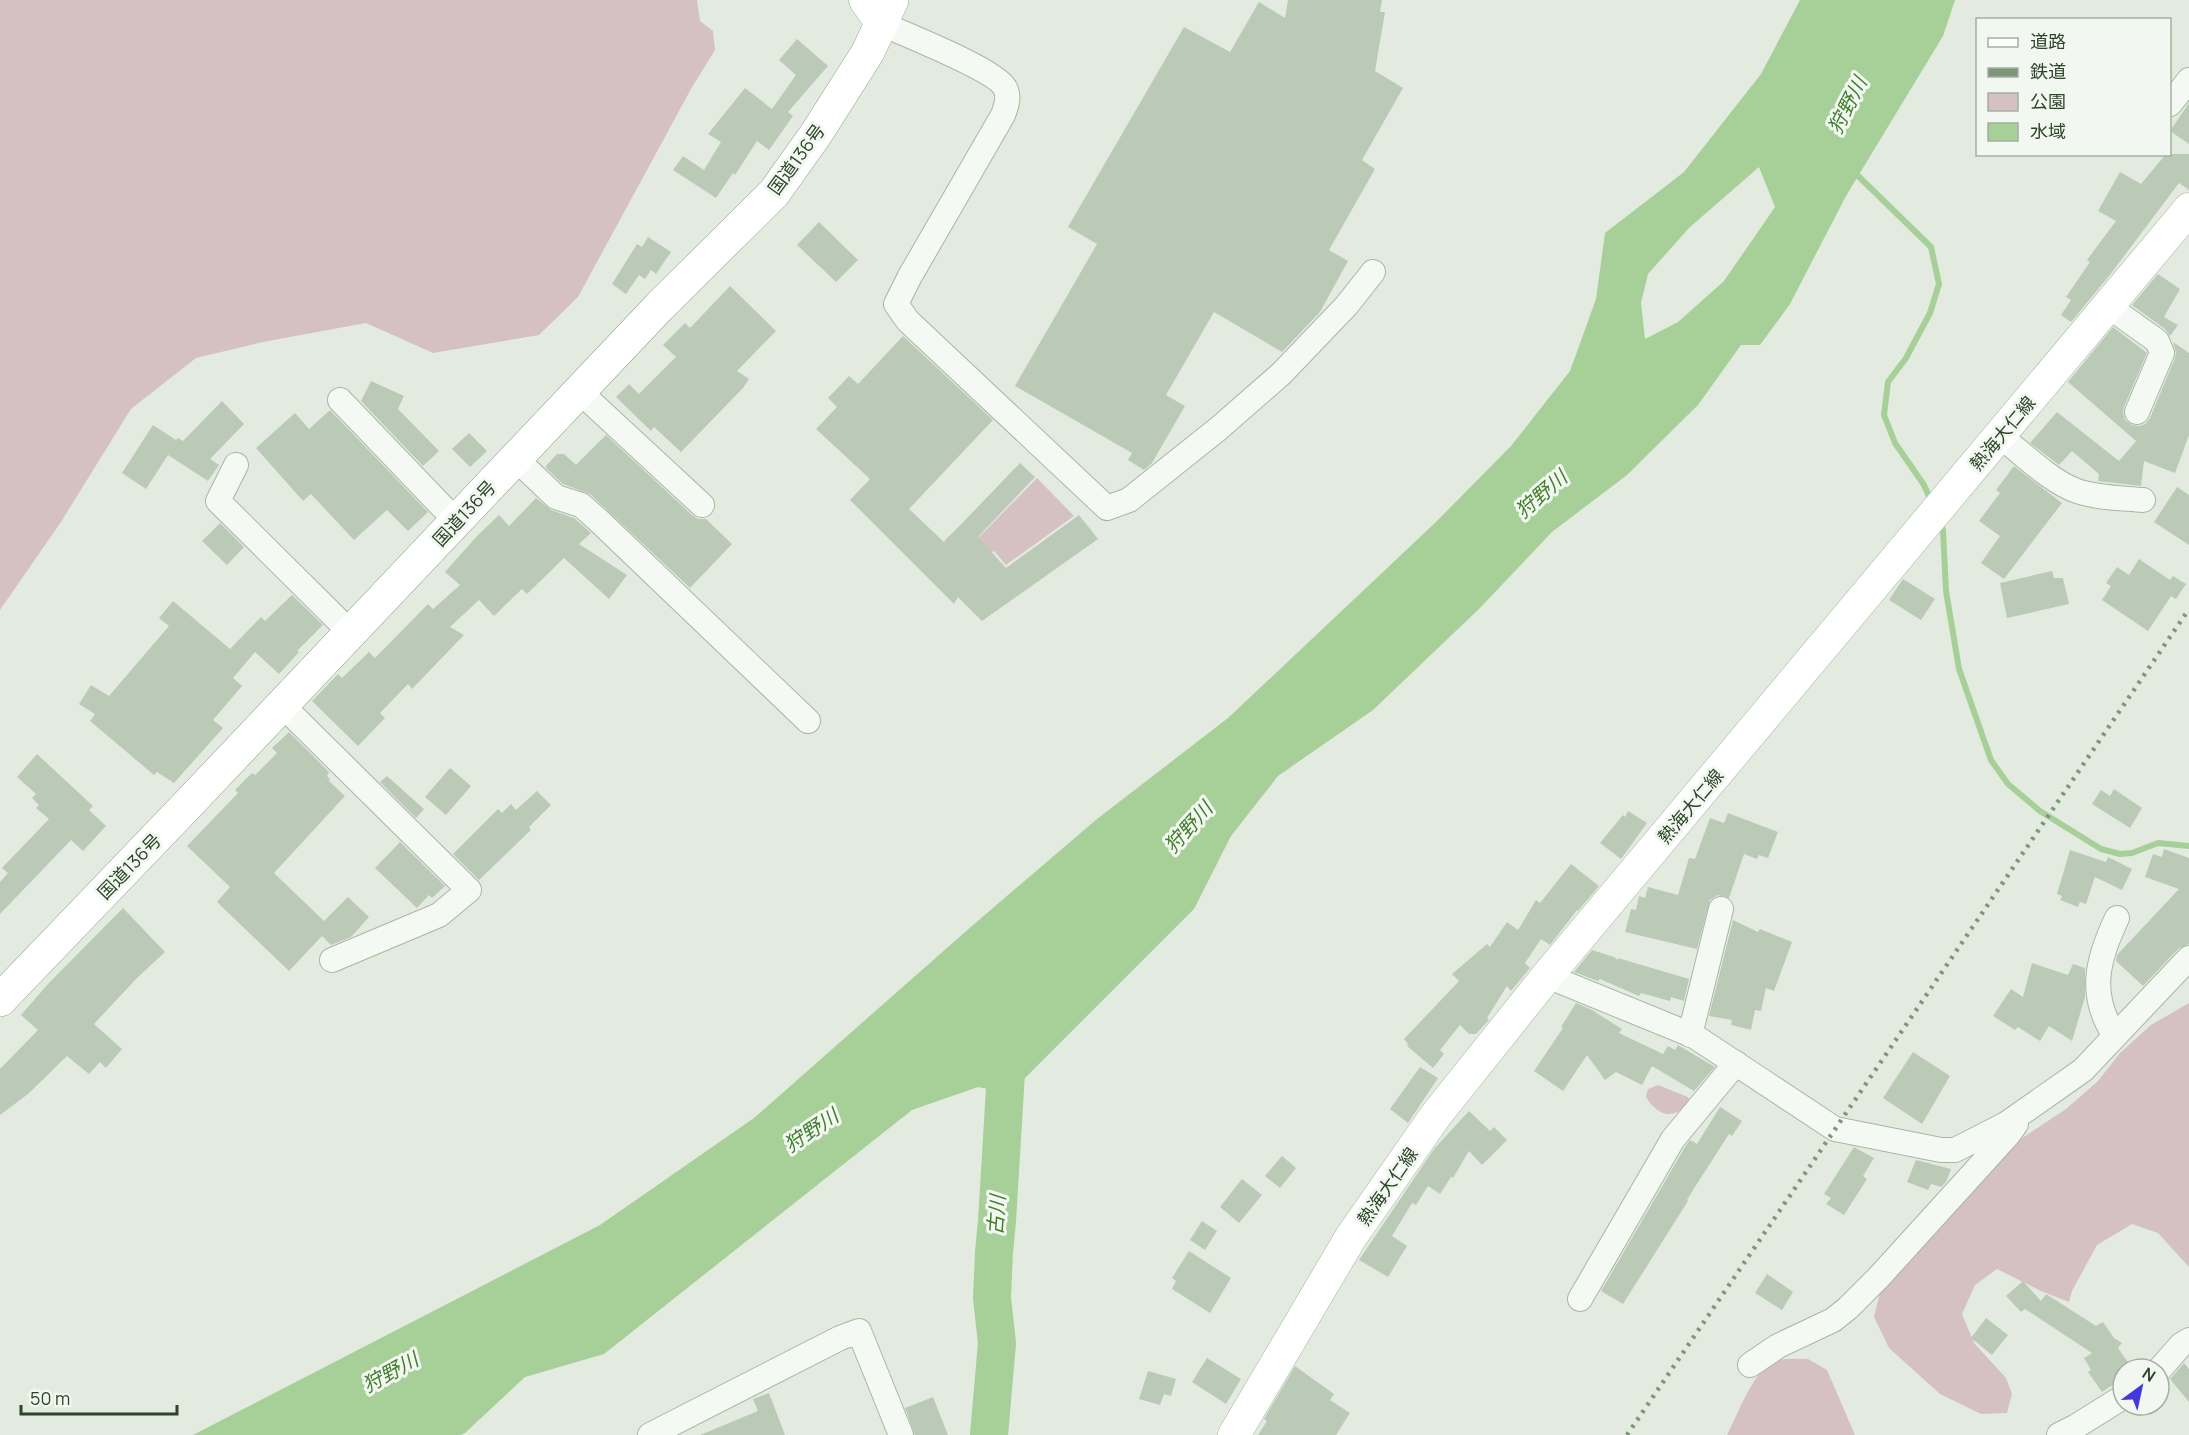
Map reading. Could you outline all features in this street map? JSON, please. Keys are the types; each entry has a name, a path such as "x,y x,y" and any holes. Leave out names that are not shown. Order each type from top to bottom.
{"highway":[{"name":"国道136号","path":"0,1000 351,633 659,306 774,193 816,134 868,52 880,8"}],"main road":[{"name":"熱海大仁線","path":"1234,1435 1351,1237 1437,1115 1547,976 2189,209"}],"street":[{"path":"880,8 986,72 1005,88 1008,100 1003,115 896,304 908,321 1107,508 1129,500 1218,429 1281,374 1347,305 1374,272"},
{"path":"2171,102 2189,80"},
{"path":"2108,306 2161,346 2162,353 2137,412"},
{"path":"579,391 702,505"},
{"path":"340,400 456,521"},
{"path":"2000,436 2056,480 2075,490 2093,495 2143,500"},
{"path":"515,458 556,496 582,505 808,721"},
{"path":"236,465 218,501 351,633"},
{"path":"281,704 469,890 439,915 332,960"},
{"path":"1690,1035 1721,909"},
{"path":"2115,1036 2103,1014 2099,995 2099,974 2102,954 2117,918"},
{"path":"1547,976 1690,1035 1835,1129 1941,1150 1955,1150 2024,1113 2084,1070 2189,958"},
{"path":"1580,1299 1673,1139 1736,1063"},
{"path":"1750,1365 1778,1346 1833,1320 1848,1308 2008,1135 2024,1113"},
{"path":"650,1435 840,1338 860,1331 901,1435"},
{"path":"2170,1357 2189,1340"},
{"path":"2060,1435 2111,1404"}],"green space":[{"path":"0,0 697,0 700,21 713,31 715,50 691,89 578,297 539,335 433,353 366,323 263,342 196,358 131,409 61,522 0,610"},
{"path":"1037,478 1074,516 1006,565 994,551 972,566 945,540 962,524 978,538"},
{"path":"2189,1003 2189,1267 2158,1233 2132,1224 2097,1245 2072,1291 2069,1302 1997,1269 1975,1285 1962,1314 1974,1343 2006,1378 2012,1394 2007,1413 1981,1414 1940,1394 1889,1348 1874,1317 1882,1284 1998,1154 2066,1109 2098,1081 2120,1053 2151,1025"},
{"path":"1658,1085 1688,1097 1690,1101 1687,1107 1671,1114 1659,1111 1646,1096 1648,1089"},
{"path":"1808,1359 1827,1370 1855,1435 1727,1435 1760,1372 1775,1361"}],"water":[{"name":"狩野川","path":"1800,0 1955,0 1943,36 1846,196 1790,304 1760,345 1741,345 1698,405 1627,475 1552,532 1479,609 1373,710 1278,776 1231,836 1194,909 1015,1088 994,1090 978,1087 912,1110 604,1354 525,1377 461,1435 193,1435 600,1225 754,1118 1097,819 1228,718 1436,522 1511,446 1570,371 1596,299 1605,233 1684,172 1761,74","holes":["1759,167 1775,207 1724,281 1678,322 1645,339 1641,303 1648,274 1689,228"]}],"building":[{"path":"1288,0 1382,0 1380,12 1385,12 1375,71 1403,88 1362,160 1375,169 1329,250 1348,261 1320,312 1282,352 1214,312 1166,395 1185,406 1152,463 1144,470 1128,460 1132,453 1015,386 1097,244 1068,227 1184,27 1230,52 1259,2 1285,18"},
{"path":"797,39 828,66 788,112 793,116 769,150 757,141 735,175 733,173 716,198 673,170 683,156 704,170 721,142 708,134 745,88 772,109 796,75 779,60"},
{"path":"2189,103 2189,144 2171,130"},
{"path":"2189,154 2189,190 2179,183 2071,322 2061,315 2071,300 2066,297 2090,262 2087,260 2116,221 2098,211 2120,172 2141,184 2164,156"},
{"path":"819,222 858,260 836,282 797,245"},
{"path":"648,237 671,252 656,274 651,270 645,279 639,275 626,294 612,284 637,244 642,247"},
{"path":"2158,274 2180,289 2164,317 2178,325 2170,336 2165,329 2132,305"},
{"path":"730,286 776,331 737,371 749,379 743,388 681,452 654,427 651,431 616,397 629,384 639,394 676,357 663,345 685,323 690,328"},
{"path":"2113,327 2147,353 2124,407 2125,420 2132,425 2145,424 2150,418 2175,358 2173,342 2189,353 2189,435 2175,473 2144,461 2141,486 2098,481 2099,474 2072,451 2059,465 2030,443 2057,412 2119,461 2136,441 2068,382"},
{"path":"903,336 993,420 909,509 944,542 1020,463 1035,477 978,537 1006,568 1079,515 1098,539 982,621 958,597 954,604 850,500 870,479 816,429 837,407 828,398 849,376 858,384"},
{"path":"371,381 404,396 398,409 439,451 423,466 361,401"},
{"path":"222,401 244,424 210,459 219,465 208,481 168,455 146,489 122,473 153,425 176,440 178,438 183,441"},
{"path":"330,410 428,512 408,531 387,510 354,540 311,494 303,501 256,448 295,413 309,429"},
{"path":"469,433 487,451 470,467 452,449"},
{"path":"606,435 692,515 698,519 706,519 732,544 690,588 590,494 563,484 545,467 557,454 564,454 576,465"},
{"path":"2014,466 2062,503 2004,579 1981,563 2000,536 1979,521 2000,493 1996,490"},
{"path":"2177,487 2189,495 2189,545 2154,522"},
{"path":"536,498 551,510 574,518 591,533 579,544 627,575 609,599 564,558 527,594 522,589 494,616 479,600 450,627 464,635 412,689 408,684 380,713 385,718 358,746 312,701 338,674 342,678 369,652 375,658 428,604 433,609 460,585 445,572 499,515 509,526"},
{"path":"220,523 244,547 227,565 202,541"},
{"path":"2139,559 2170,580 2173,576 2186,584 2176,599 2171,596 2148,631 2102,600 2111,586 2106,583 2117,567 2129,575"},
{"path":"2052,571 2054,578 2063,578 2069,604 2007,618 2000,583"},
{"path":"1903,579 1935,599 1921,620 1889,600"},
{"path":"292,595 323,625 297,651 299,652 279,674 255,652 233,678 242,686 213,720 223,728 174,783 157,772 154,775 90,721 95,714 79,704 91,685 109,696 169,626 159,618 173,601 230,649 261,617 265,621"},
{"path":"289,732 329,772 327,776 329,781 345,796 274,873 324,921 348,897 369,917 351,937 331,945 322,936 289,971 217,902 230,887 187,846 238,793 235,790 252,773 255,775 277,753 272,748"},
{"path":"37,754 93,806 89,810 106,826 83,851 71,840 0,914 0,882 8,873 2,868 49,819 36,808 39,805 32,798 36,794 17,777"},
{"path":"450,768 471,786 446,815 425,797"},
{"path":"387,776 424,809 416,818 380,782"},
{"path":"2114,789 2142,808 2130,828 2092,804 2101,790 2110,796"},
{"path":"537,791 551,805 529,827 531,830 479,880 453,854 498,809 502,813 511,804 516,810"},
{"path":"1628,811 1647,823 1621,859 1600,843"},
{"path":"1728,813 1778,832 1768,858 1759,855 1757,859 1744,854 1729,898 1718,895 1710,900 1697,949 1625,932 1631,909 1636,910 1639,896 1645,898 1648,887 1678,895 1689,858 1695,859 1710,818 1724,823"},
{"path":"400,842 445,886 432,898 429,895 417,908 375,868"},
{"path":"2164,849 2189,858 2189,944 2179,948 2143,986 2116,961 2117,955 2179,889 2145,877 2153,854 2162,857"},
{"path":"2070,850 2106,862 2108,857 2132,869 2122,890 2095,877 2086,904 2080,902 2078,907 2060,900 2062,896 2057,894"},
{"path":"1571,864 1599,886 1550,945 1541,939 1525,963 1530,968 1511,991 1507,986 1487,1018 1489,1020 1476,1034 1469,1034 1460,1025 1440,1050 1444,1054 1433,1068 1407,1046 1404,1039 1459,981 1452,974 1487,944 1490,947 1507,922 1518,930 1536,900 1540,903"},
{"path":"123,908 165,952 94,1024 122,1049 106,1068 100,1062 89,1074 67,1056 28,1094 0,1115 0,1069 38,1030 21,1015 48,984"},
{"path":"1733,920 1758,932 1760,929 1792,942 1774,991 1766,988 1761,1011 1755,1010 1751,1030 1731,1025 1732,1020 1709,1016"},
{"path":"1592,950 1618,960 1618,958 1689,979 1684,1001 1671,997 1670,1001 1641,993 1639,996 1600,979 1598,981 1574,972"},
{"path":"2032,963 2068,975 2073,964 2085,968 2085,997 2072,1041 2049,1026 2040,1041 2018,1027 2015,1030 1993,1016 2011,989 2023,997"},
{"path":"1576,1003 1622,1029 1619,1033 1663,1054 1668,1046 1675,1050 1678,1045 1715,1067 1694,1091 1652,1066 1642,1085 1616,1072 1605,1080 1587,1055 1563,1091 1534,1071 1563,1028 1561,1027"},
{"path":"1913,1052 1950,1076 1922,1124 1883,1098"},
{"path":"1420,1067 1438,1078 1408,1123 1390,1109"},
{"path":"1720,1107 1742,1121 1732,1136 1729,1134 1623,1304 1601,1291 1685,1147 1690,1140 1697,1144"},
{"path":"1469,1111 1490,1131 1494,1127 1507,1140 1482,1165 1469,1151 1453,1178 1451,1177 1440,1194 1428,1186 1416,1205 1412,1203 1392,1236 1407,1246 1388,1277 1359,1260 1434,1149"},
{"path":"1854,1147 1874,1158 1863,1176 1867,1179 1844,1215 1826,1204 1831,1198 1824,1194"},
{"path":"1282,1156 1296,1168 1280,1188 1265,1176"},
{"path":"1916,1160 1951,1169 1946,1182 1941,1187 1931,1184 1928,1190 1907,1182"},
{"path":"1242,1179 1262,1195 1239,1223 1220,1207"},
{"path":"1202,1221 1217,1231 1205,1250 1190,1240"},
{"path":"1189,1251 1231,1278 1210,1313 1172,1289 1176,1281 1172,1278"},
{"path":"1767,1274 1793,1292 1782,1310 1755,1293"},
{"path":"2023,1281 2041,1301 2046,1294 2096,1326 2103,1322 2114,1338 2122,1343 2118,1348 2124,1357 2111,1357 2111,1386 2102,1392 2088,1372 2091,1370 2084,1358 2092,1353 2025,1309 2021,1312 2006,1296"},
{"path":"1986,1318 2008,1335 1992,1355 1971,1338"},
{"path":"1207,1358 1241,1379 1226,1404 1192,1382"},
{"path":"2184,1363 2189,1369 2189,1402 2171,1380"},
{"path":"1295,1366 1334,1394 1330,1400 1350,1413 1336,1435 1258,1435 1267,1421 1264,1419"},
{"path":"1148,1371 1176,1379 1171,1396 1164,1394 1160,1405 1139,1399"},
{"path":"769,1393 785,1435 700,1435 758,1411 753,1399"},
{"path":"933,1397 948,1435 915,1435 905,1408"}],"waterway":[{"path":"1852,170 1931,247 1939,284 1930,313 1906,358 1888,382 1884,415 1895,443 1924,485 1931,501"},
{"path":"1940,522 1943,530 1946,591 1959,669 1991,760 2008,784 2040,811 2101,849 2120,854 2132,853 2158,843 2189,846"},
{"name":"古川","path":"989,1435 997,1343 992,1298 994,1252 1008,1039"}],"railway":[{"path":"1627,1435 2189,609"}]}
